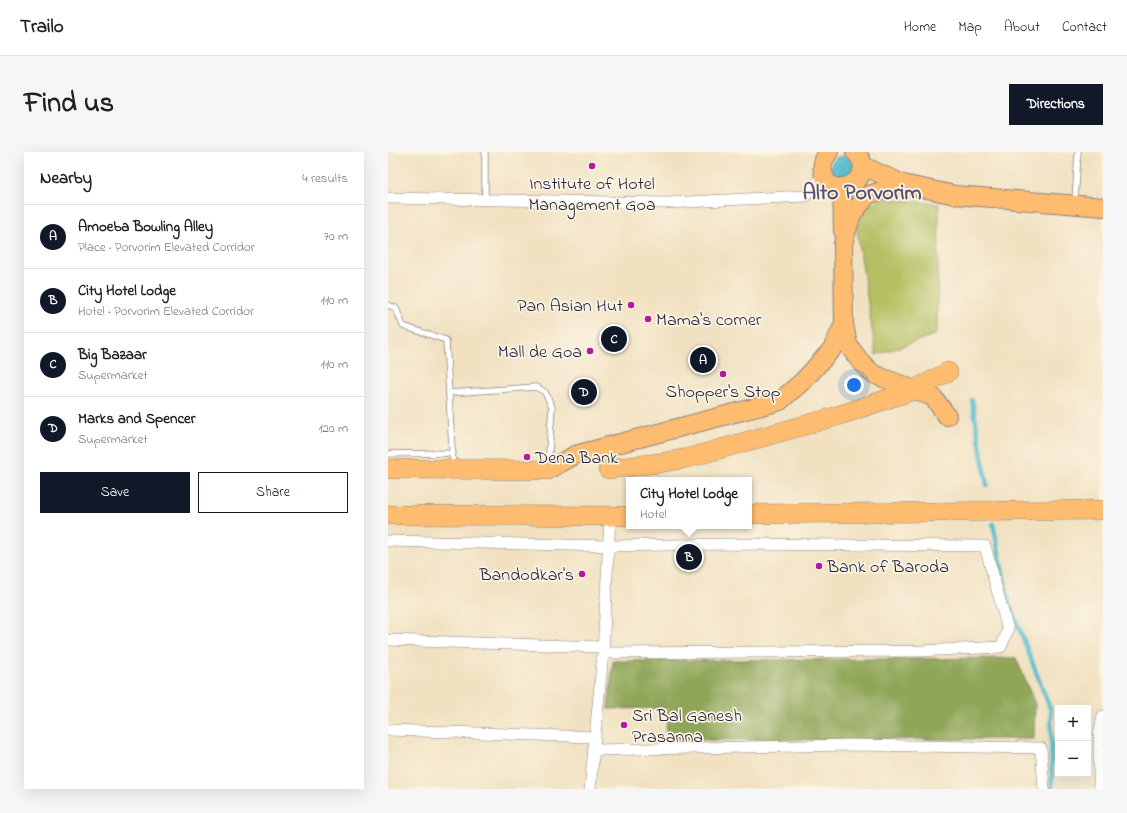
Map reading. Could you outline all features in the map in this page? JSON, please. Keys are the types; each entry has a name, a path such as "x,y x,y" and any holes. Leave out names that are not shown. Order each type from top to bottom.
{"highway":[{"path":"608,469 688,458 837,416 914,390 948,372"},
{"path":"388,469 453,461 548,470"},
{"path":"752,514 1103,510"},
{"path":"388,515 626,516"}],"main road":[{"path":"829,152 822,163 824,175 831,184 842,187 854,184 862,173 859,159"},
{"path":"859,159 903,184 955,195 1103,207"},
{"path":"843,244 852,214 868,195 903,184"},
{"path":"842,187 844,324 848,345 873,374 933,397 947,416"},
{"path":"548,470 575,455 780,401 804,380 832,349 844,324"}],"street":[{"path":"388,198 668,203 805,196 824,175"},
{"path":"590,789 603,650 610,516"},
{"path":"388,541 609,546 730,544 985,546 1008,630 1001,647 920,651 603,650 388,640"},
{"path":"1099,789 1103,716"},
{"path":"388,730 595,737"},
{"path":"594,750 853,745 1041,748 1044,789"}],"lane":[{"path":"485,152 485,200"},
{"path":"1074,205 1078,152"},
{"path":"388,305 396,308 403,326 446,340 453,461 388,454"},
{"path":"449,393 528,387 536,387 545,392 552,408 548,470"}],"green space":[{"path":"882,198 939,204 937,334 876,355 857,230 866,208"},
{"path":"1016,658 1035,704 1034,739 665,740 668,708 608,709 613,661"}],"water":[{"path":"842,156 850,159 853,167 850,175 842,178 834,175 831,167 834,159"}],"waterway":[{"path":"972,400 987,485"},
{"path":"993,524 1009,602 1051,711 1052,789"}],"place":[{"name":"Institute of Hotel Management Goa","path":"592,166"},
{"name":"Pan Asian Hut","path":"631,305"},
{"name":"Mama's corner","path":"648,319"},
{"name":"Big Bazaar","path":"614,339"},
{"name":"Mall de Goa","path":"590,351"},
{"name":"Amoeba Bowling Alley","path":"703,360"},
{"name":"Shopper's Stop","path":"723,374"},
{"name":"Marks and Spencer","path":"584,392"},
{"name":"Dena Bank","path":"527,457"},
{"name":"City Hotel Lodge","path":"689,557"},
{"name":"Bank of Baroda","path":"819,566"},
{"name":"Bandodkar's","path":"582,574"},
{"name":"Sri Bal Ganesh Prasanna","path":"624,725"}],"district":[{"name":"Alto Porvorim","path":"862,191"}]}
